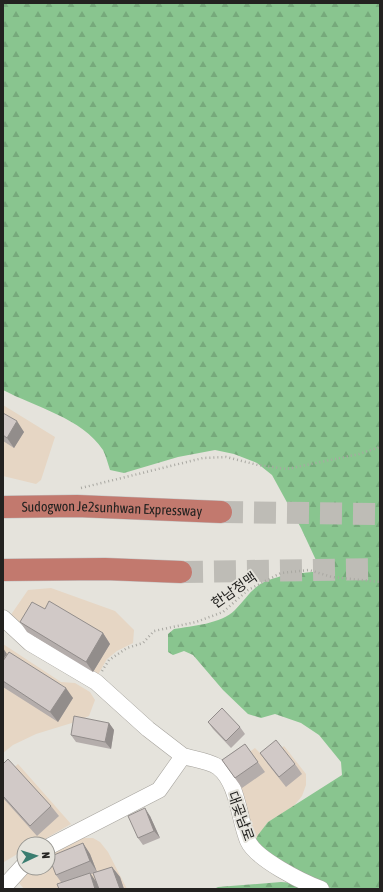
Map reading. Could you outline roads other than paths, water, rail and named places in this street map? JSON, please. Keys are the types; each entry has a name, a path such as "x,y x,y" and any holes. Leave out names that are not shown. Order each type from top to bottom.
{"highway":[{"name":"Sudogwon Je2sunhwan Expressway","path":"3,507 77,506 221,512"},
{"path":"3,570 105,569 182,572"}],"lane":[{"path":"3,618 30,643 96,682 148,729 183,756 156,792 56,843"},
{"name":"대곶남로","path":"183,756 210,764 217,767 222,772 235,796 248,842 256,852 298,878 322,889"},
{"path":"6,886 16,874"}],"tunnel":[{"path":"221,512 380,514"},
{"path":"181,572 380,569"}]}
